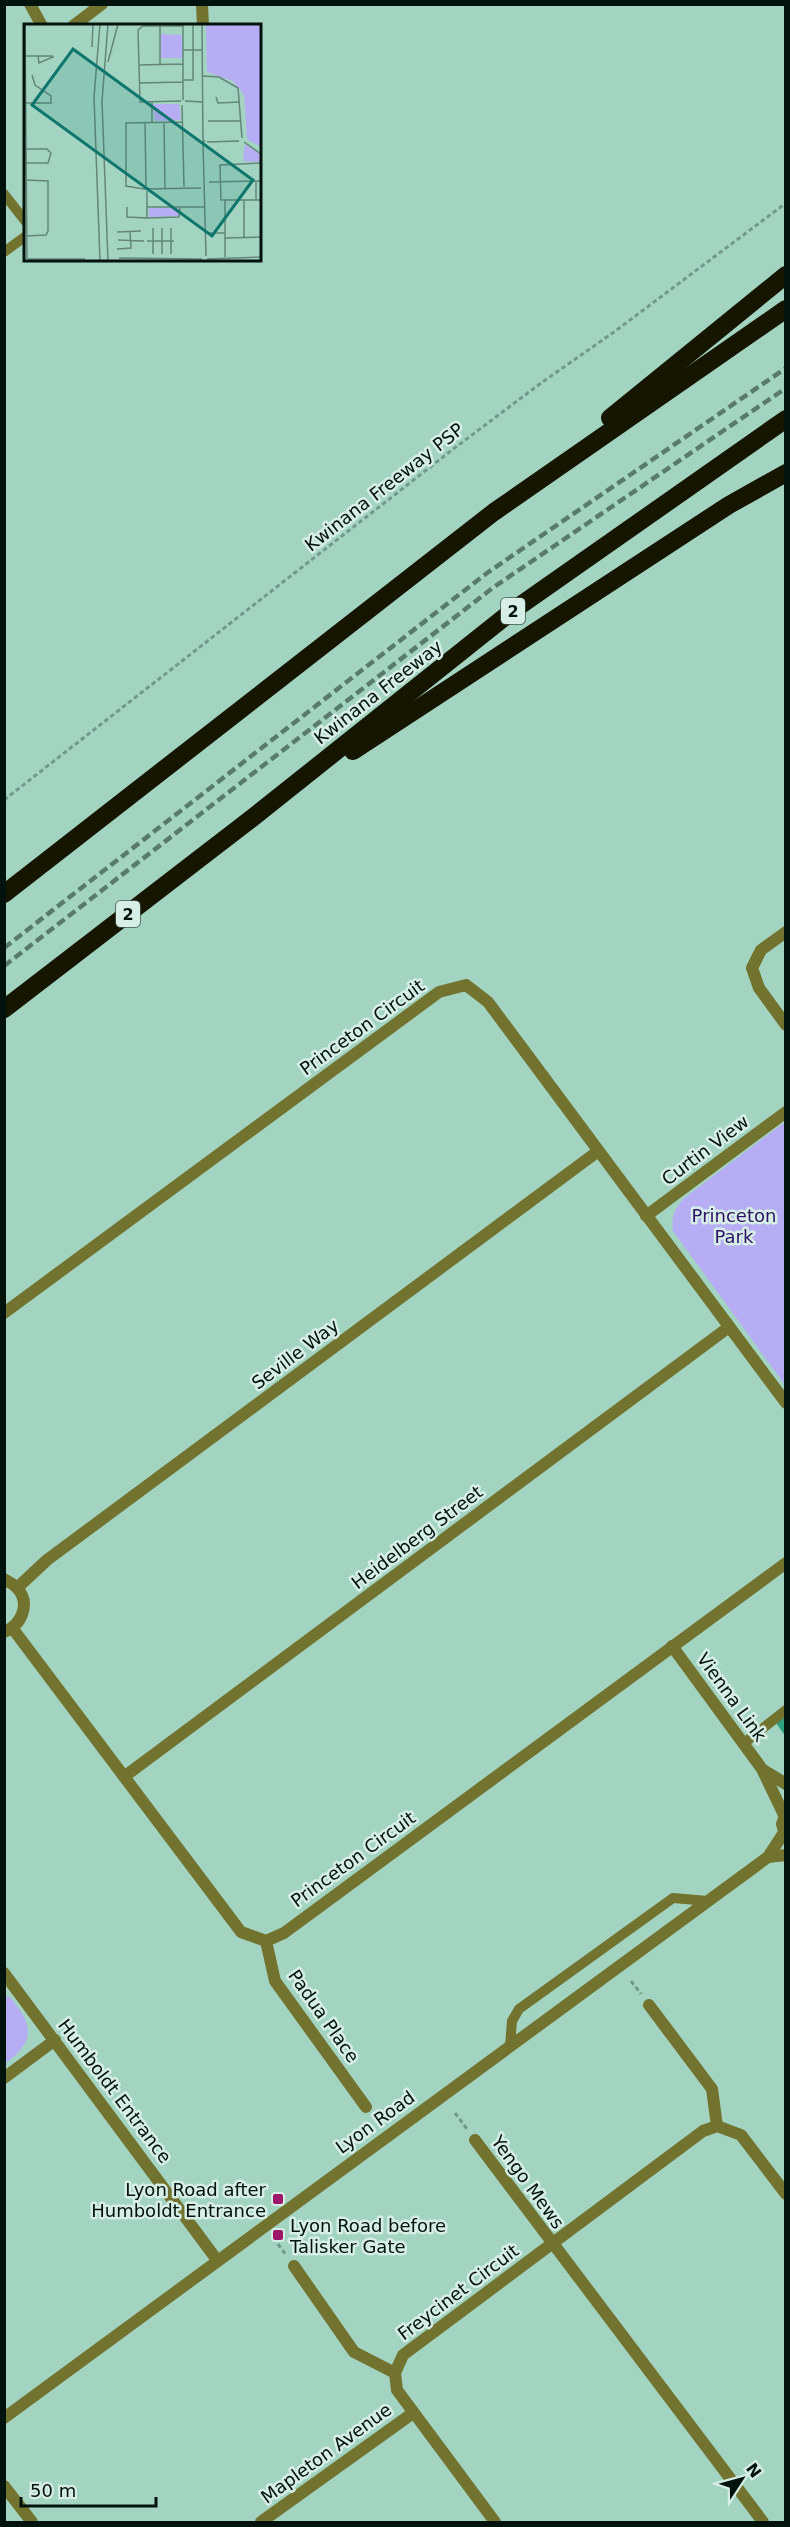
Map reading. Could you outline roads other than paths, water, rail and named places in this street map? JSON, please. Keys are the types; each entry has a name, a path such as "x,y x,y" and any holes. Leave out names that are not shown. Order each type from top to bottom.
{"highway":[{"path":"4,894 495,512 786,275"},
{"path":"495,512 786,309"},
{"name":"Kwinana Freeway","path":"4,1009 251,819 511,612 786,419"},
{"name":"2","path":"251,819 709,518 786,473"}],"street":[{"path":"30,4 41,24"},
{"path":"76,24 102,4"},
{"path":"202,4 203,24"},
{"path":"786,932 761,950 752,968 759,988 786,1025"},
{"name":"Princeton Circuit","path":"4,1313 439,992 466,985 488,1002 597,1152 786,1403"},
{"name":"Curtin View","path":"646,1216 786,1112"},
{"name":"Seville Way","path":"17,1588 47,1560 597,1152"},
{"name":"Heidelberg Street","path":"125,1776 729,1327"},
{"name":"Princeton Circuit","path":"266,1941 284,1933 786,1563"},
{"path":"4,1579 17,1588 24,1601 22,1617 9,1631 125,1776 241,1932 266,1941"},
{"name":"Vienna Link","path":"672,1646 762,1769 785,1814"},
{"name":"Vienna Link","path":"762,1769 786,1784"},
{"path":"784,1836 785,1814"},
{"name":"Lyon Road","path":"4,2418 768,1857 784,1836"},
{"name":"Lyon Road","path":"768,1857 786,1855"},
{"name":"Padua Place","path":"266,1941 274,1981 366,2107"},
{"name":"Humboldt Entrance","path":"4,1973 217,2260"},
{"path":"649,2005 712,2089 717,2126 741,2135 786,2193"},
{"path":"4,2078 55,2040"},
{"name":"Freycinet Circuit","path":"395,2373 404,2355 703,2131 717,2126"},
{"name":"Yengo Mews","path":"475,2140 552,2245"},
{"path":"552,2245 763,2523"},
{"path":"294,2266 354,2352 395,2373 397,2390 495,2523"},
{"name":"Mapleton Avenue","path":"261,2523 413,2413"},
{"path":"4,2486 32,2523"}],"lane":[{"path":"4,194 24,219"},
{"path":"4,252 24,237"},
{"path":"743,1744 786,1710"},
{"path":"510,2046 513,2021 519,2009 673,1898 708,1901"}],"railway":[{"path":"4,948 487,573 786,368"},
{"path":"4,966 494,587 786,388"}],"place":[{"name":"Lyon Road after Humboldt Entrance","path":"278,2199"},
{"name":"Lyon Road before Talisker Gate","path":"278,2235"}],"park label":[{"name":"Princeton Park","path":"734,1225"}]}
